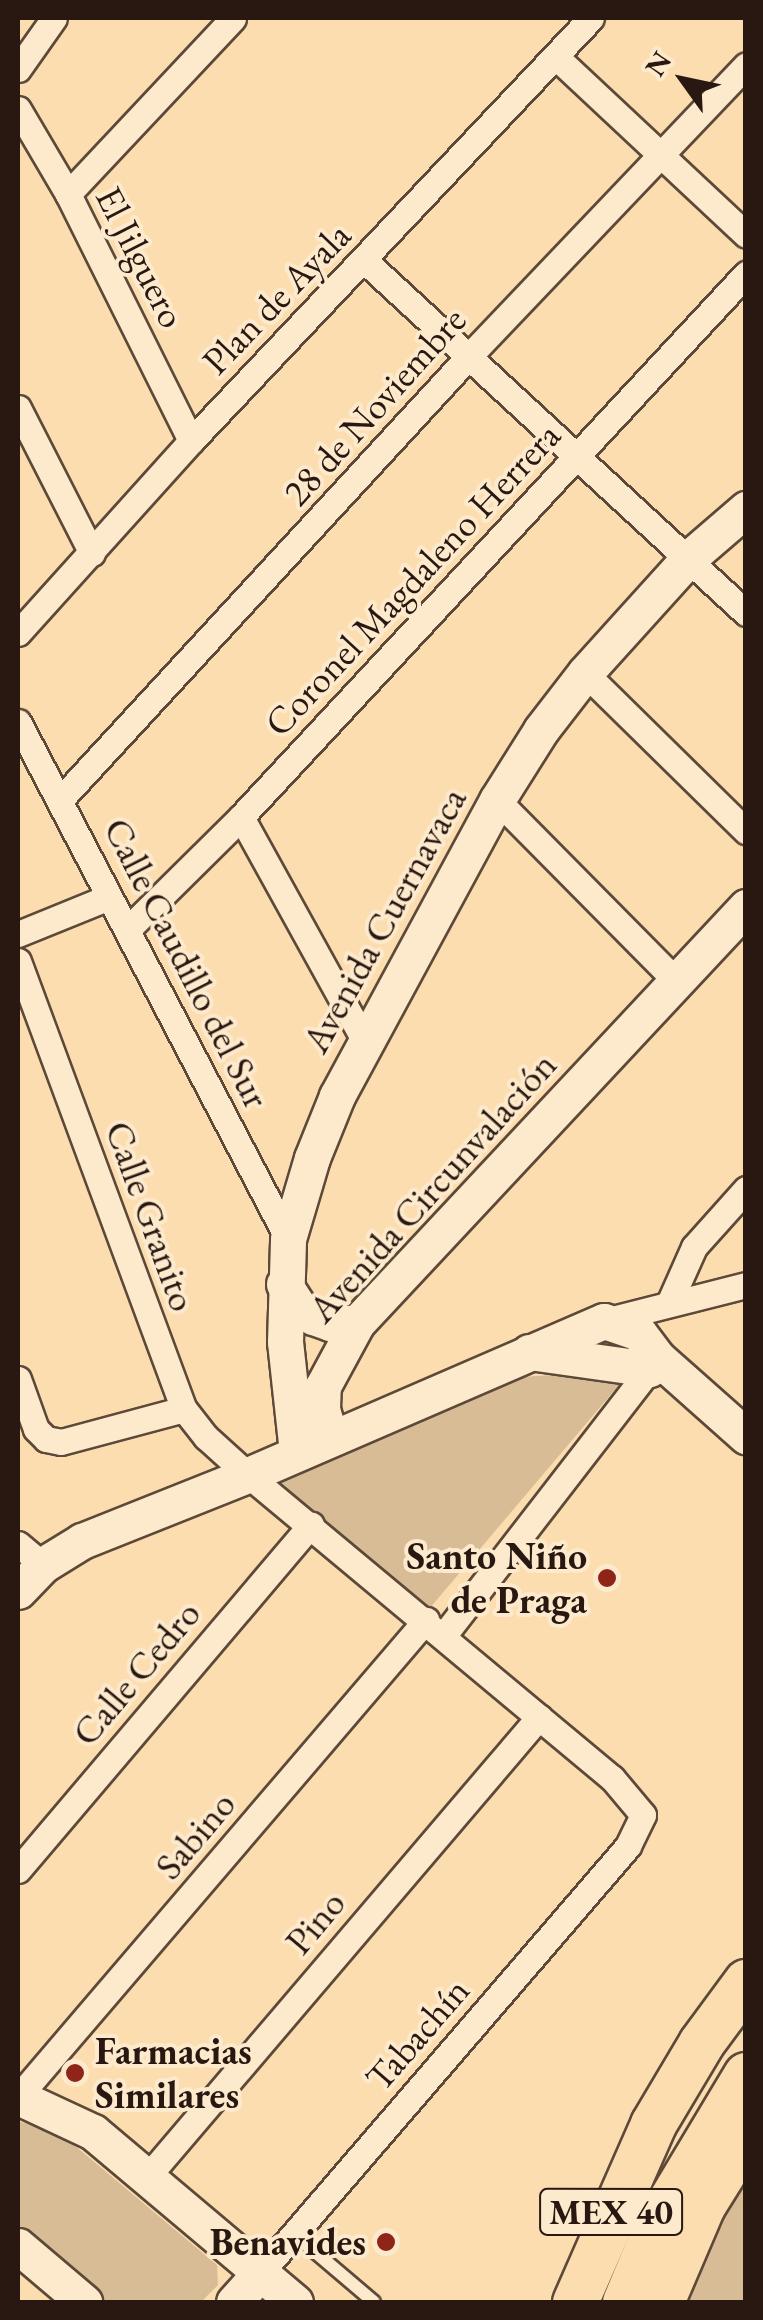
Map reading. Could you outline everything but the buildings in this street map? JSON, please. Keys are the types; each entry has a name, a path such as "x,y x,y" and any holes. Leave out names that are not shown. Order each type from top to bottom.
{"highway":[{"name":"MEX 40","path":"575,2302 614,2204 653,2124 701,2042 746,1982"},
{"name":"MEX 40","path":"625,2302 660,2218 746,2075"},
{"path":"661,2302 702,2206 746,2135"}],"street":[{"path":"18,69 54,18"},
{"path":"68,194 233,18"},
{"name":"Plan de Ayala","path":"18,633 191,441 591,18"},
{"path":"556,56 746,235"},
{"name":"28 de Noviembre","path":"60,800 470,355 746,65"},
{"name":"El Jilguero","path":"18,110 68,194 191,441"},
{"path":"365,261 746,613"},
{"name":"Coronel Magdaleno Herrera","path":"128,930 241,817 746,274"},
{"path":"18,408 92,553"},
{"name":"Avenida Cuernavaca","path":"298,1452 287,1389 284,1284 288,1239 312,1158 364,1042 497,800 584,673 688,559 746,510"},
{"path":"584,673 746,831"},
{"name":"Calle Caudillo del Sur","path":"18,722 288,1239"},
{"path":"497,800 678,982"},
{"path":"241,817 364,1042"},
{"path":"18,934 110,897"},
{"name":"Avenida Circunvalación","path":"330,1437 322,1409 324,1386 357,1323 746,907"},
{"name":"Calle Granito","path":"18,962 184,1409 206,1437 248,1475 435,1627 634,1799 643,1815 628,1846"},
{"path":"670,1302 694,1247 746,1188"},
{"path":"284,1284 301,1310 313,1317 330,1323 357,1323"},
{"path":"18,1591 30,1554 248,1475 604,1321 746,1285"},
{"path":"604,1321 638,1333 654,1364 746,1436"},
{"path":"528,1352 654,1364"},
{"name":"Sabino","path":"18,2097 435,1627 654,1364"},
{"path":"18,1379 36,1429 46,1439 60,1442 184,1409"},
{"name":"Calle Cedro","path":"18,1870 311,1525"},
{"name":"Pino","path":"148,2176 538,1718"},
{"name":"Tabachín","path":"262,2271 628,1846"},
{"path":"18,2097 93,2132 295,2302"},
{"path":"21,2255 84,2302"},
{"path":"234,2302 262,2271"}],"lane":[{"path":"294,2234 370,2301"}],"shaded area":[{"path":"584,1373 624,1379 429,1609 281,1483 521,1377"},
{"path":"18,2121 61,2134 217,2265 218,2285 201,2302 105,2302 18,2229"},
{"path":"745,2162 745,2302 678,2302"}],"place":[{"name":"Santo Niño de Praga","path":"607,1578"},
{"name":"Farmacias Similares","path":"75,2073"},
{"name":"Benavides","path":"386,2242"}]}
